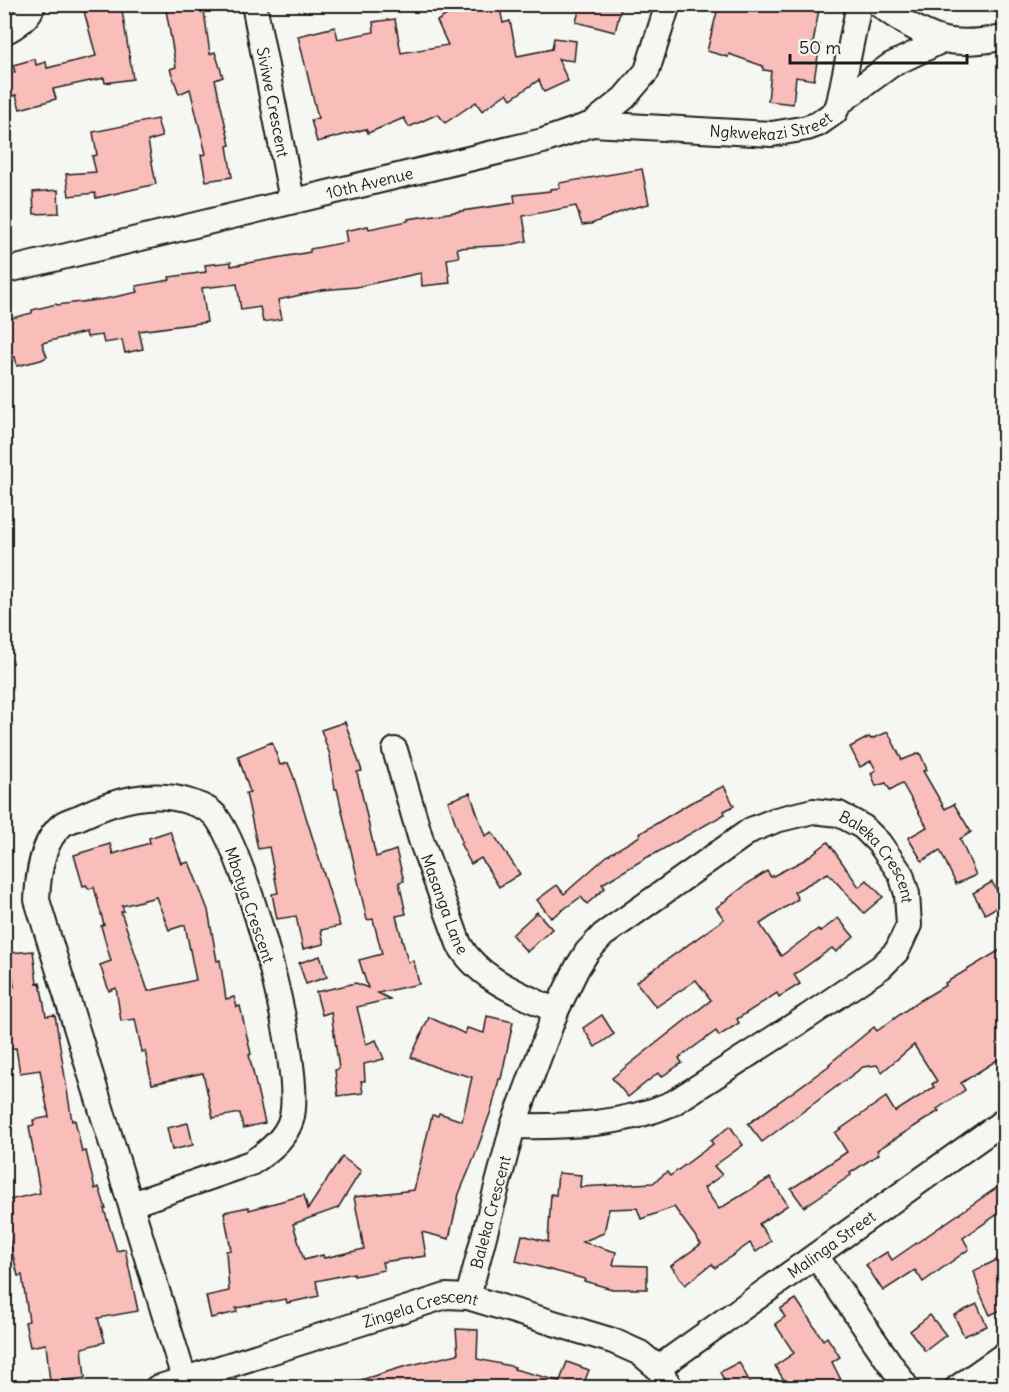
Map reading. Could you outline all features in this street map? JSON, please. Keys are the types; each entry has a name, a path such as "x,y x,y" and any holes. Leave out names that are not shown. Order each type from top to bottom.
{"street":[{"path":"4,32 14,27 33,9 33,4"},
{"name":"10th Avenue","path":"4,271 543,141 592,124 624,98 647,71 668,4"},
{"name":"Ngkwekazi Street","path":"592,124 772,134 818,124 835,112 839,103 859,4"},
{"path":"878,4 916,28 943,40 968,42 1005,38"},
{"name":"Siviwe Crescent","path":"260,6 292,200"},
{"path":"839,103 891,65 943,40"},
{"name":"Masanga Lane","path":"395,750 421,840 465,955 485,974 502,985 556,1011"},
{"name":"Mbotya Crescent","path":"132,1204 251,1162 268,1152 291,1122 294,1106 285,1022 279,994 238,863 216,817 202,806 180,798 160,796 123,801 63,824 48,844 38,873 37,900 184,1378"},
{"name":"Baleka Crescent","path":"468,1297 513,1126 556,1011 577,968 603,934 750,830 776,819 813,811 839,814 863,827 879,843 901,874 907,894 909,925 897,951 881,967 807,1017 674,1103 656,1111 589,1124 551,1127 513,1126"},
{"name":"Malinga Street","path":"664,1378 816,1256 1005,1120"},
{"path":"816,1256 907,1388"},
{"name":"Zingela Crescent","path":"157,1388 446,1296 468,1297 613,1341 639,1353 664,1378"},
{"path":"957,1388 1005,1355"}],"building":[{"path":"85,4 121,4 133,79 105,83 104,78 53,89 56,99 20,109 16,95 4,98 4,74 15,72 13,65 35,59 36,65 46,62 47,68 96,56 84,11 87,11"},
{"path":"165,4 203,4 210,54 215,52 223,77 215,80 230,145 227,146 232,177 206,181 201,155 206,154 190,89 179,94 170,69 176,67"},
{"path":"499,4 503,23 510,21 517,56 552,49 554,38 576,41 574,61 558,59 568,81 544,92 539,80 511,99 507,93 482,111 476,102 445,123 438,114 409,127 404,118 368,133 366,129 317,142 311,120 318,118 298,36 335,27 338,39 374,32 373,22 395,19 401,53 448,45 437,21 450,13"},
{"path":"581,4 608,4 621,8 615,32 576,22"},
{"path":"719,4 795,4 819,9 813,43 820,44 814,80 796,77 793,104 768,101 771,71 763,70 763,66 729,54 728,57 707,51"},
{"path":"157,119 162,137 148,141 156,184 96,198 95,193 69,196 66,174 96,172 92,156 97,155 93,132"},
{"path":"642,169 649,204 582,225 576,206 523,216 527,241 510,245 457,248 459,257 447,259 450,283 422,286 421,273 356,287 322,290 278,300 282,319 263,322 260,307 241,310 237,284 202,288 207,322 139,331 143,349 125,353 122,340 104,343 102,335 87,337 86,332 42,343 47,357 41,360 17,366 15,357 7,359 4,348 4,320 32,313 32,310 56,304 105,299 138,292 136,286 170,280 169,277 206,272 205,265 231,262 231,266 310,252 310,249 347,242 345,231 368,226 369,229 408,221 408,219 515,203 514,195 550,191 550,189 560,188 559,183"},
{"path":"58,190 59,213 34,214 33,192"},
{"path":"345,722 362,771 357,772 376,857 396,850 404,881 399,882 406,914 396,916 408,962 414,961 419,984 378,993 390,999 357,1007 366,1044 376,1040 384,1059 364,1064 365,1081 361,1081 363,1093 338,1096 335,1070 339,1069 331,1012 322,1015 316,992 356,983 368,988 359,960 382,954 373,919 367,920 337,789 335,789 330,755 321,730"},
{"path":"888,732 902,760 920,753 927,770 923,771 945,809 954,804 971,832 960,839 976,875 956,884 940,850 922,861 908,838 927,827 902,783 890,790 886,783 876,786 871,773 876,770 871,761 860,767 850,747 869,737 871,739"},
{"path":"272,742 280,765 288,763 293,775 340,926 321,930 324,944 303,949 296,916 277,919 272,894 278,893 269,847 258,849 246,793 250,792 238,756"},
{"path":"724,786 734,806 724,811 725,814 602,884 605,888 587,904 581,897 551,918 537,900 557,885 564,894 608,855 640,836 639,834 690,803"},
{"path":"470,793 485,836 492,832 520,874 499,887 481,858 471,864 460,843 462,842 448,801"},
{"path":"170,831 182,864 189,862 208,910 217,961 220,960 226,999 234,997 237,1007 240,1006 265,1123 243,1128 240,1113 213,1118 203,1073 152,1084 135,1019 121,1021 116,988 109,991 100,965 111,961 101,926 104,925 94,887 89,889 86,885 83,886 74,855 110,844 113,854 150,843 149,838","holes":["156,897 169,930 185,925 196,980 148,991 121,912 124,911 122,906"]},
{"path":"828,842 859,887 867,880 883,897 864,913 828,873 794,892 798,899 760,924 781,956 818,929 820,932 838,918 854,937 836,952 832,948 794,975 800,984 779,997 777,993 737,1019 739,1023 719,1036 716,1031 679,1058 682,1063 661,1077 658,1073 628,1097 612,1078 711,1000 696,980 656,1007 636,982 724,919 716,908 747,884 767,871 771,877 804,860"},
{"path":"992,882 1004,903 985,914 973,893"},
{"path":"537,912 552,929 527,952 512,935"},
{"path":"1005,947 1005,1055 961,1083 965,1090 937,1109 939,1111 877,1150 879,1154 804,1207 791,1189 847,1152 835,1133 886,1097 895,1112 934,1087 932,1084 937,1081 914,1045 882,1072 877,1065 863,1067 762,1142 748,1124 830,1065 874,1027 877,1031 946,985 945,983"},
{"path":"33,951 37,983 40,982 46,1016 55,1015 72,1121 75,1120 82,1152 86,1151 95,1189 99,1187 117,1251 125,1249 138,1311 98,1318 105,1342 82,1348 85,1378 50,1382 46,1344 30,1347 25,1322 29,1321 22,1275 18,1276 4,1218 4,1201 40,1193 29,1126 34,1125 33,1120 49,1117 40,1070 20,1073 16,1048 4,1049 4,1025 8,1024 4,989 14,987 10,953"},
{"path":"320,956 327,977 306,984 299,963"},
{"path":"602,1015 614,1034 595,1047 583,1028"},
{"path":"487,1016 513,1022 501,1079 499,1079 492,1108 459,1194 449,1239 422,1232 426,1256 382,1262 384,1270 354,1276 354,1273 316,1281 319,1296 287,1303 286,1299 236,1308 237,1312 211,1318 206,1296 229,1291 226,1251 231,1250 224,1212 249,1207 249,1210 304,1195 308,1209 342,1157 361,1171 338,1208 293,1224 304,1260 364,1249 354,1197 414,1190 432,1115 438,1116 439,1113 462,1121 472,1077 435,1067 411,1057 429,1017 465,1034 467,1028 484,1033"},
{"path":"188,1123 193,1145 172,1150 167,1128"},
{"path":"730,1126 743,1145 714,1166 722,1175 704,1188 719,1209 770,1178 788,1205 759,1224 771,1241 756,1252 750,1243 715,1268 712,1264 685,1285 671,1266 701,1244 674,1207 641,1219 637,1208 609,1209 604,1233 582,1242 616,1252 613,1265 647,1266 647,1289 612,1289 584,1281 585,1279 516,1261 522,1235 548,1242 551,1194 556,1195 558,1173 581,1175 580,1187 653,1183 667,1172 670,1176 713,1144 711,1141"},
{"path":"1005,1182 1005,1209 963,1238 969,1249 923,1282 915,1270 883,1291 866,1265 887,1252 892,1260"},
{"path":"1005,1256 1005,1308 990,1315 980,1293 974,1271"},
{"path":"796,1299 823,1340 827,1337 840,1357 832,1362 845,1388 789,1388 775,1366 794,1353 775,1324 785,1317 780,1309"},
{"path":"977,1304 987,1326 964,1336 954,1315"},
{"path":"930,1315 946,1335 925,1351 910,1331"},
{"path":"456,1329 478,1330 477,1359 515,1367 514,1369 559,1381 558,1386 567,1362 589,1370 582,1388 499,1388 464,1380 466,1388 355,1388 354,1382 458,1354"},
{"path":"739,1362 753,1388 728,1388 720,1372"}]}
